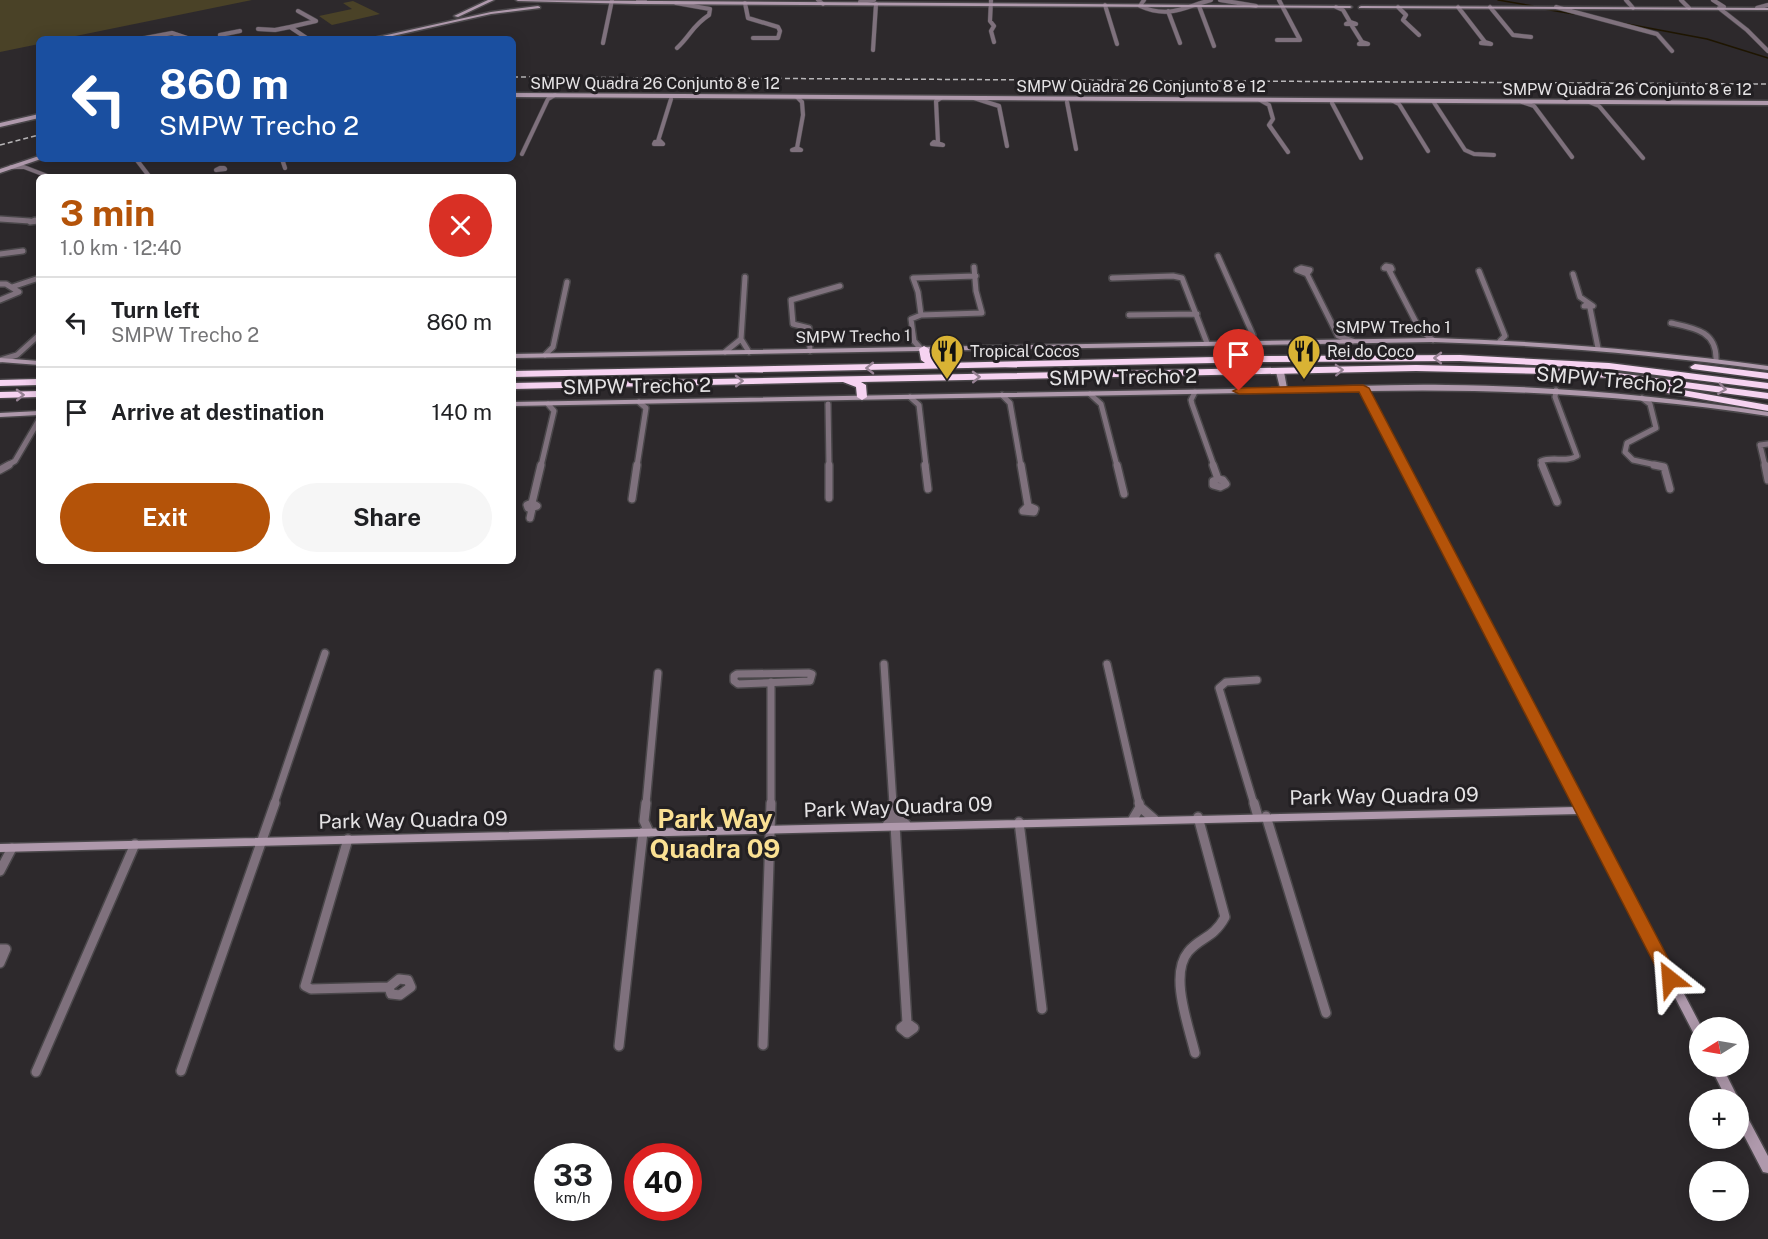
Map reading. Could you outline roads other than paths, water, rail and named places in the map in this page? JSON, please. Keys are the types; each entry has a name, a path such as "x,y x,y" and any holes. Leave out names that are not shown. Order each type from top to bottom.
{"highway":[{"path":"920,347 926,360 944,366"},
{"path":"903,367 920,361 920,347"},
{"path":"516,374 1499,356 1576,358 1768,376"},
{"path":"1460,358 1609,366 1683,373 1768,386"},
{"path":"516,386 1416,368 1495,369 1610,375 1768,396"},
{"path":"1495,369 1647,387 1768,408"},
{"path":"865,397 867,385 890,378"},
{"path":"834,379 860,384 865,397"},
{"path":"0,383 36,382"},
{"path":"0,395 36,394"}],"street":[{"path":"408,31 476,8 485,1 492,0"},
{"path":"511,10 518,6 517,0 591,3"},
{"path":"1140,6 1144,0"},
{"path":"1140,6 1168,11 1184,10 1211,0"},
{"path":"1219,0 1256,6"},
{"path":"1626,0 1633,8"},
{"path":"1681,0 1689,8"},
{"path":"1713,0 1768,51"},
{"path":"603,43 612,1"},
{"path":"386,36 511,10 612,1 745,3 816,1 824,4 991,2 1105,6 1256,6 1339,3 1347,8 1768,7"},
{"path":"1361,7 1366,1 1386,7"},
{"path":"677,48 687,39 695,24 709,15 711,9 696,2"},
{"path":"873,50 875,2"},
{"path":"991,2 989,10 990,21 994,26 991,31 994,42"},
{"path":"745,3 748,18 778,27 780,31 778,38 753,38"},
{"path":"1277,40 1300,40 1280,5"},
{"path":"1105,6 1117,44"},
{"path":"1198,6 1214,46"},
{"path":"1398,7 1413,22 1419,35"},
{"path":"1458,7 1485,42"},
{"path":"1491,7 1513,35 1532,37"},
{"path":"476,8 479,11 492,13"},
{"path":"1347,8 1351,24 1368,52"},
{"path":"1557,8 1657,34 1672,51"},
{"path":"258,29 274,30 316,21 298,11"},
{"path":"1168,11 1180,44"},
{"path":"1406,15 1403,20 1413,22"},
{"path":"290,27 304,36"},
{"path":"222,36 220,35 240,31"},
{"path":"156,36 173,33 182,33 186,36"},
{"name":"SMPW Quadra 26 Conjunto 8 e 12","path":"516,95 669,98 680,96 1260,100 1270,102 1433,101 1536,104 1768,103"},
{"path":"522,154 545,97"},
{"path":"658,141 669,98"},
{"path":"797,148 803,115 801,112 802,98"},
{"path":"974,98 999,106 1007,146"},
{"path":"936,99 938,142"},
{"path":"1067,100 1076,149"},
{"path":"1433,101 1465,150 1474,154 1494,155"},
{"path":"1270,102 1274,118 1269,125 1272,132 1282,140 1288,152"},
{"path":"1331,102 1361,158"},
{"path":"1398,102 1428,151"},
{"path":"1536,104 1572,157"},
{"path":"1600,104 1643,158"},
{"path":"0,125 36,117"},
{"path":"0,171 36,159"},
{"path":"283,162 285,168"},
{"path":"24,165 44,174"},
{"path":"0,219 30,221"},
{"path":"0,254 23,251"},
{"path":"1218,256 1253,337 1264,342"},
{"path":"920,347 911,318 921,315 982,313 976,291 974,267"},
{"path":"1389,270 1420,330 1433,340"},
{"path":"1479,271 1502,339"},
{"path":"1307,274 1338,336"},
{"path":"1573,274 1580,296 1588,306 1598,348"},
{"path":"921,315 918,292 912,278 976,276"},
{"path":"1112,278 1173,276 1182,278 1208,343"},
{"path":"745,277 741,339 749,352"},
{"path":"12,287 36,279"},
{"path":"545,355 553,347 567,282"},
{"path":"0,284 12,287 18,293 0,300"},
{"path":"810,351 809,328 791,321 791,300 840,286"},
{"path":"1129,315 1197,314"},
{"path":"1671,322 1695,329 1708,337 1715,344 1716,360"},
{"path":"1414,340 1420,330"},
{"path":"1327,341 1338,336 1353,341"},
{"path":"1246,342 1253,337"},
{"path":"725,352 741,339"},
{"name":"SMPW Trecho 1","path":"516,356 920,347 1502,339 1716,360 1768,368"},
{"path":"17,358 36,340"},
{"path":"553,347 558,355"},
{"path":"0,360 17,358 36,362"},
{"path":"1280,372 1284,390"},
{"path":"1363,388 1691,1017"},
{"name":"SMPW Trecho 2","path":"516,405 551,407 561,404 825,401 836,398 865,397 1002,395 1090,394 1102,397 1177,392 1363,388 1545,390 1555,394 1642,398 1653,402 1768,414"},
{"path":"1177,392 1191,400 1218,480"},
{"path":"1191,400 1195,392"},
{"path":"1555,394 1577,456 1571,460 1541,461 1557,502"},
{"path":"1002,395 1010,403 1028,506"},
{"path":"1010,403 1014,395"},
{"path":"910,397 919,405 928,489"},
{"path":"919,405 930,397"},
{"path":"1102,397 1124,494"},
{"path":"825,401 829,498"},
{"path":"639,402 646,408"},
{"path":"632,499 646,408 654,402"},
{"path":"1653,402 1656,428 1625,444 1625,452 1635,461 1664,467 1670,489"},
{"path":"530,518 551,407"},
{"path":"0,415 36,413"},
{"path":"0,470 15,461 36,425"},
{"path":"1768,444 1760,446 1768,480"},
{"path":"181,1071 325,653"},
{"path":"884,664 896,822 907,1023"},
{"path":"1107,664 1140,807 1154,819"},
{"path":"619,1046 658,673"},
{"path":"812,674 810,681 771,682 736,684 734,677 737,675 812,674"},
{"path":"1257,681 1226,682 1219,688 1326,1013"},
{"path":"763,1045 771,829 771,682"},
{"path":"1133,819 1140,807"},
{"name":"Park Way Quadra 09","path":"0,848 643,830 771,829 896,822 1019,822 1582,810"},
{"path":"1195,1053 1180,988 1180,968 1188,952 1218,930 1225,917 1198,818"},
{"path":"1019,822 1042,1009"},
{"path":"348,839 305,986 311,989 389,987"},
{"path":"36,1072 135,844"},
{"path":"0,871 12,848"},
{"path":"0,949 6,949 0,963"},
{"path":"1749,1132 1768,1168"}],"waterway":[{"path":"1498,0 1533,6"},
{"path":"1544,9 1574,14"},
{"path":"1622,23 1707,39 1768,58"}],"railway":[{"path":"516,77 1768,84"},
{"path":"0,145 36,136"}],"place":[{"name":"Tropical Cocos","path":"947,380"},
{"name":"Rei do Coco","path":"1304,380"}],"district":[{"name":"Park Way Quadra 09","path":"715,834"}]}
